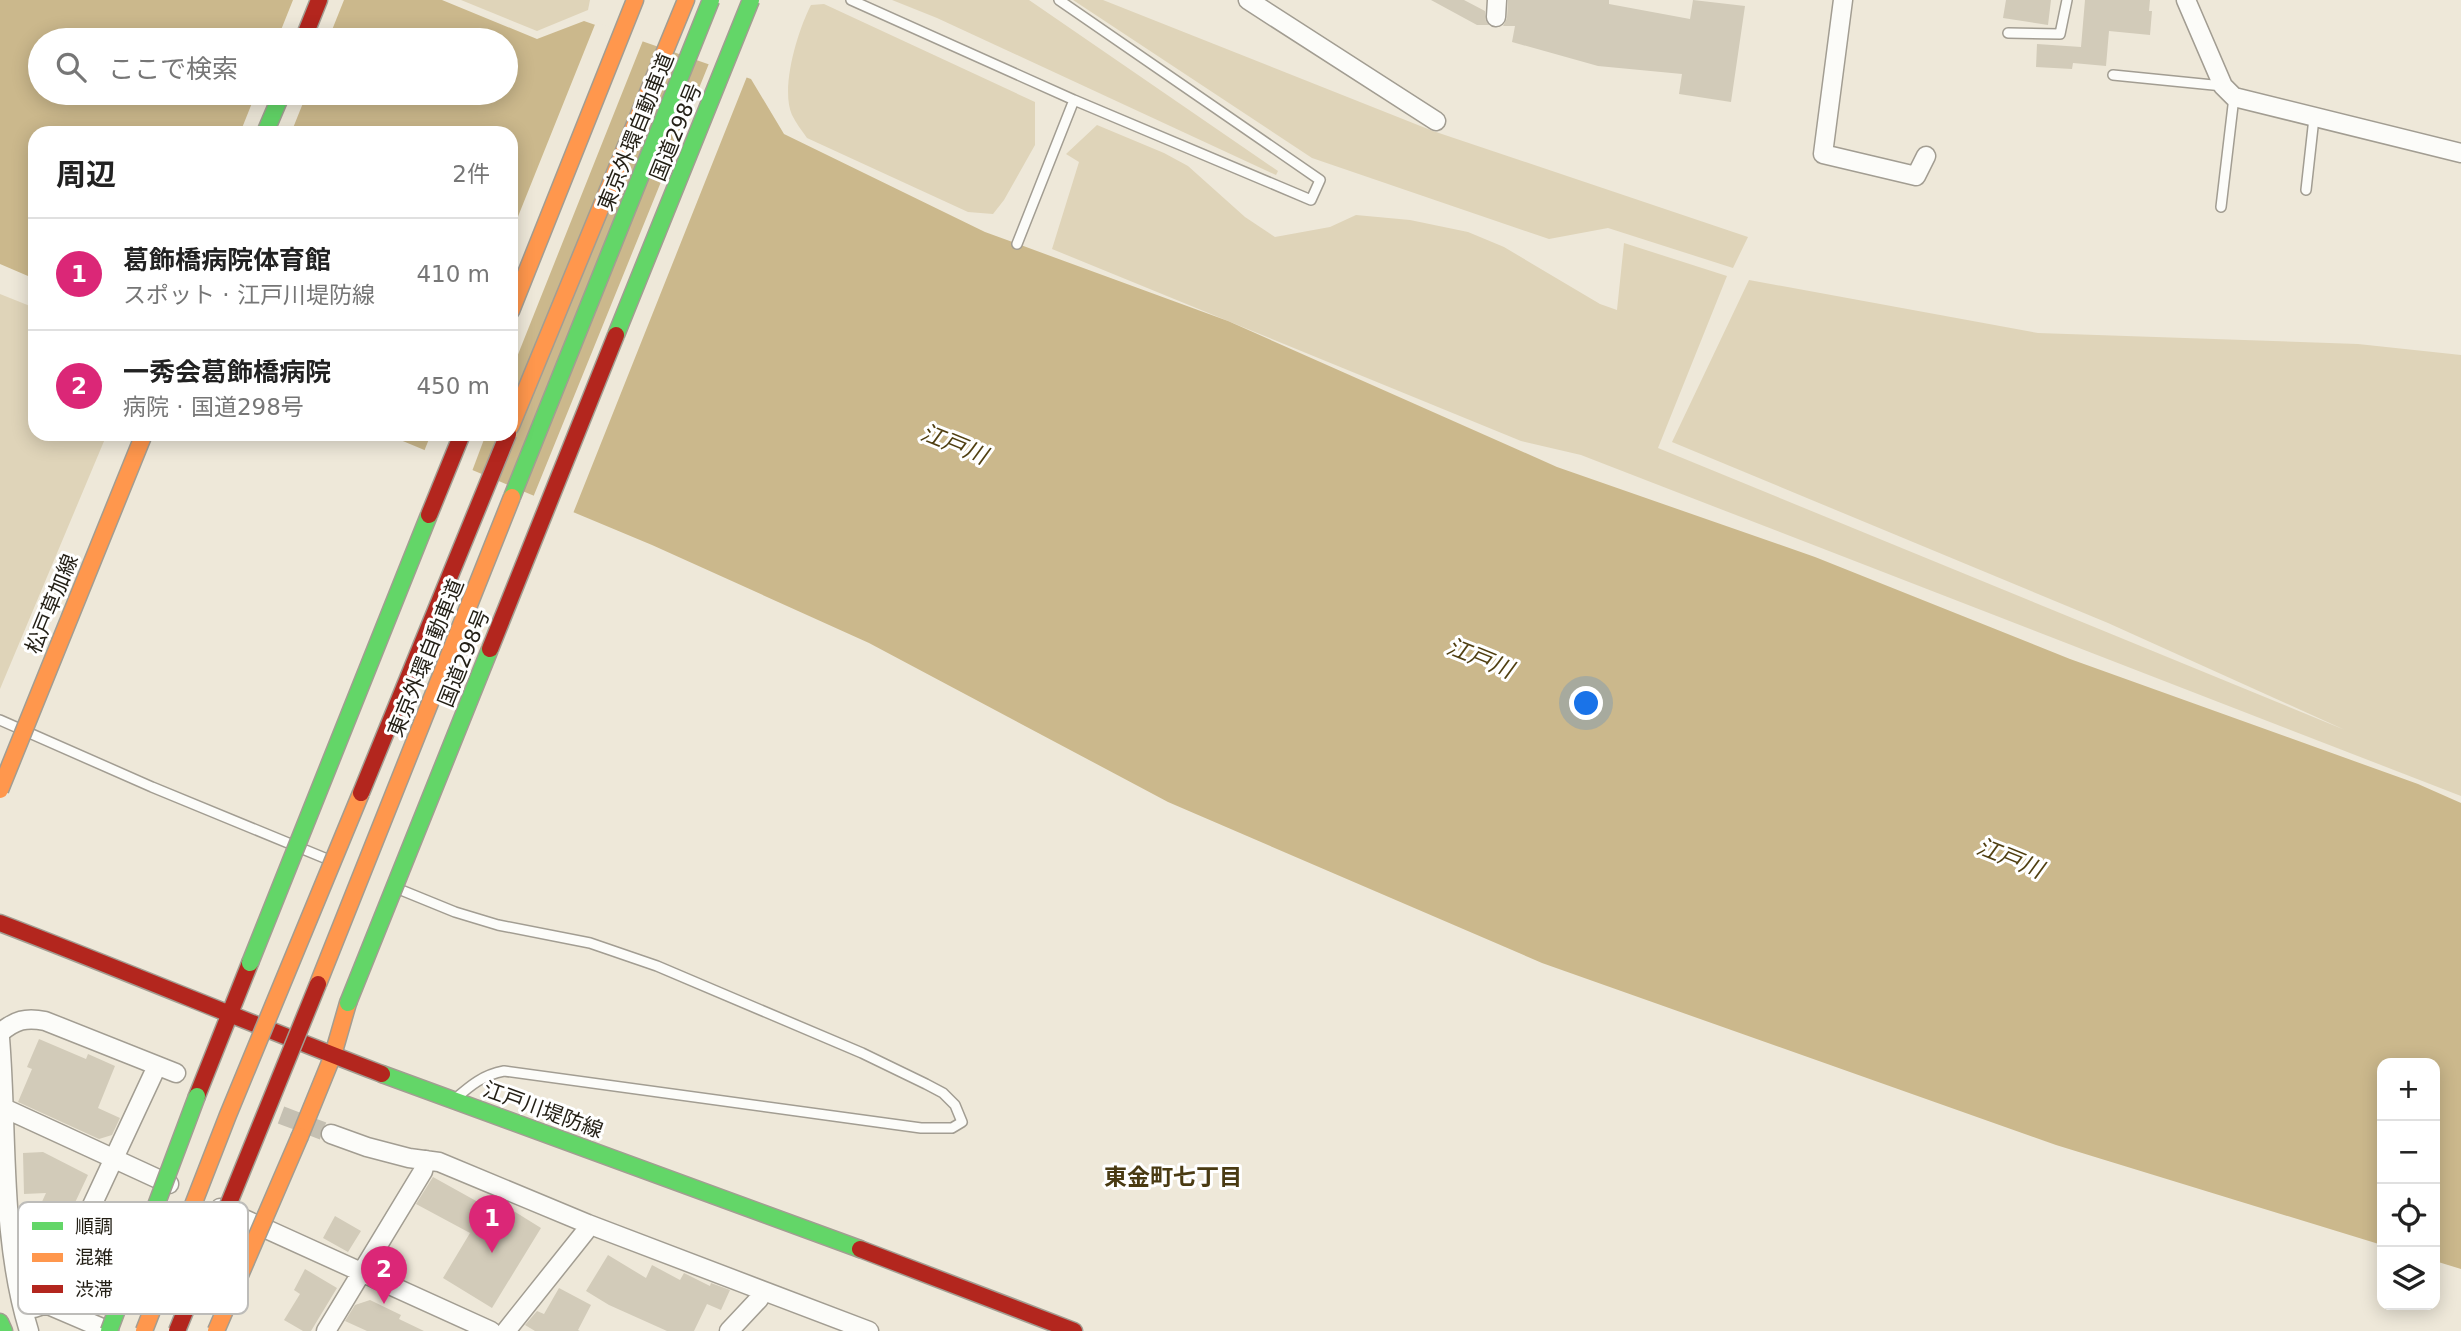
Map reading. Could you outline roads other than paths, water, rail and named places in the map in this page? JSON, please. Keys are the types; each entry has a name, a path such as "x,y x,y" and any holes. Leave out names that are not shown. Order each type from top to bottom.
{"main road":[{"path":"308,28 319,0"},
{"path":"518,293 635,0"},
{"name":"東京外環自動車道","path":"518,409 686,0"},
{"name":"東京外環自動車道","path":"230,1202 711,0"},
{"name":"国道298号","path":"248,1258 333,1055 348,1003 751,0"},
{"path":"268,126 277,105"},
{"name":"松戸草加線","path":"0,790 141,441"},
{"path":"157,1202 228,1015 459,441"},
{"name":"東京外環自動車道","path":"194,1202 505,441"},
{"name":"江戸川堤防線","path":"0,923 228,1015 454,1101 747,1206 1074,1331"},
{"path":"263,1262 282,1180"},
{"path":"109,1331 115,1314"},
{"name":"東京外環自動車道","path":"144,1331 151,1314"},
{"name":"東京外環自動車道","path":"177,1331 184,1314"},
{"name":"国道298号","path":"216,1331 223,1314"},
{"path":"0,1322 4,1331"}],"street":[{"path":"1248,0 1436,121"},
{"path":"1843,0 1823,154 1916,176 1926,156"},
{"path":"2186,0 2229,91 2314,118 2461,153"},
{"path":"0,1033 20,1020 31,1018 45,1021 176,1073"},
{"path":"0,1038 5,1204 18,1299"},
{"path":"94,1202 157,1066"},
{"path":"215,1089 281,1115"},
{"path":"4,1108 208,1202"},
{"path":"331,1134 409,1158 439,1162 588,1224 869,1331"},
{"path":"326,1331 423,1171 426,1160"},
{"path":"248,1221 491,1331"},
{"path":"506,1331 585,1232 588,1224"},
{"path":"729,1331 760,1299 762,1291"},
{"path":"23,1314 29,1331"},
{"path":"69,1314 109,1331"}],"lane":[{"path":"851,0 1074,100 1311,200 1320,180 1059,0"},
{"path":"2008,33 2060,34 2067,0"},
{"path":"2113,75 2229,91 2221,207"},
{"path":"1017,244 1074,100"},
{"path":"2306,190 2314,118"},
{"path":"0,720 152,787 341,865"},
{"path":"354,870 366,875"},
{"path":"379,881 455,912 498,925 590,943 657,966 862,1053 926,1084 943,1093 955,1105 962,1122 952,1128 921,1128 504,1071 489,1074 472,1084 454,1101"}],"water":[{"name":"江戸川","path":"0,0 442,0 510,28 28,28 28,105 518,105 518,31 537,39 584,21 751,79 784,134 985,232 1228,321 1557,467 1815,557 2070,659 2418,784 2461,803 2461,1269 2440,1263 2440,1058 2377,1058 2377,1243 2056,1145 1542,963 1168,802 869,643 652,545 403,441 518,441 518,126 28,126 28,276 0,264"}],"tunnel":[{"path":"281,1115 331,1134"}],"place":[{"name":"葛飾橋病院体育館","path":"492,1253"},
{"name":"一秀会葛飾橋病院","path":"384,1304"}],"district":[{"name":"東金町七丁目","path":"1173,1177"}]}
